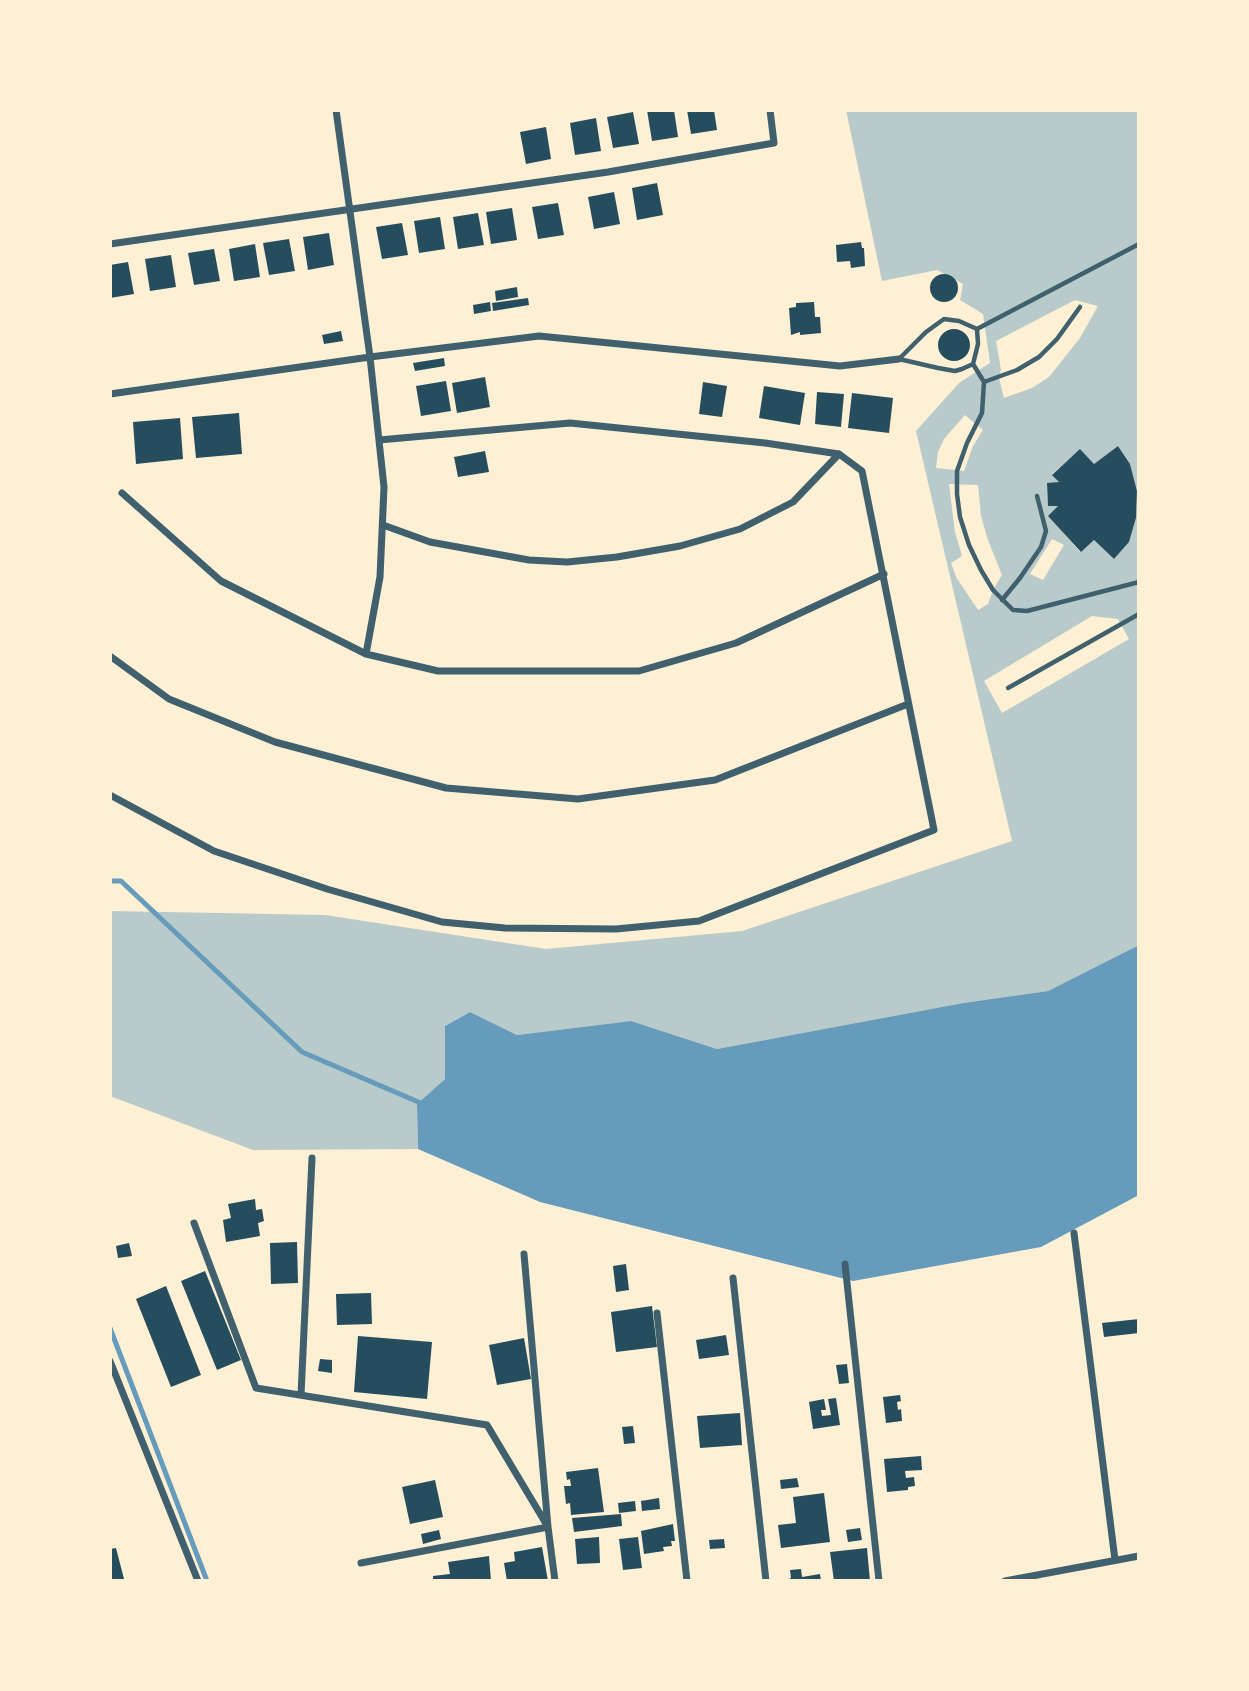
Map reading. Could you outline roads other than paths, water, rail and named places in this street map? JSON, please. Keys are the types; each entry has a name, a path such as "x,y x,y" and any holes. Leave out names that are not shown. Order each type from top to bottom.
{"street":[{"path":"336,110 370,357 384,487 380,577 366,654"},
{"path":"110,244 608,173 774,143 770,110"},
{"path":"110,394 539,336 840,366 899,359"},
{"path":"110,795 214,851 327,889 442,922 505,928 616,929 699,921 934,831 862,471 839,454 765,443 570,423 379,440"},
{"path":"383,525 430,542 528,560 567,562 617,557 680,546 740,529 793,502 839,454"},
{"path":"122,492 221,581 366,654 438,671 639,671 736,643 884,574"},
{"path":"110,656 169,699 275,742 446,788 578,799 715,780 908,704"},
{"path":"300,1395 312,1158"},
{"path":"194,1223 256,1388 487,1425 548,1527"},
{"path":"1074,1233 1115,1560"},
{"path":"524,1254 555,1581"},
{"path":"845,1264 879,1581"},
{"path":"733,1278 766,1581"},
{"path":"657,1313 687,1581"},
{"path":"110,1361 198,1581"},
{"path":"360,1563 548,1527"},
{"path":"1006,1581 1139,1556"}],"lane":[{"path":"977,329 1139,244"},
{"path":"984,382 1017,370 1039,357 1057,339 1080,307"},
{"path":"899,359 926,332 944,319 959,321 977,329"},
{"path":"899,359 955,371 973,364 977,353 977,329"},
{"path":"973,364 984,382 982,413 957,471 957,494 960,517 969,545 981,570 1002,600 1013,610 1027,611 1139,582"},
{"path":"1002,600 1041,547 1046,531 1037,496"},
{"path":"1008,688 1139,614"}],"water":[{"path":"1139,945 1139,1195 1041,1247 853,1281 540,1202 418,1149 417,1104 445,1079 445,1026 470,1012 517,1035 631,1021 717,1049 963,1003 1048,991"}],"waterway":[{"path":"110,881 121,881 302,1052 423,1104"},
{"path":"110,1328 207,1581"}]}
